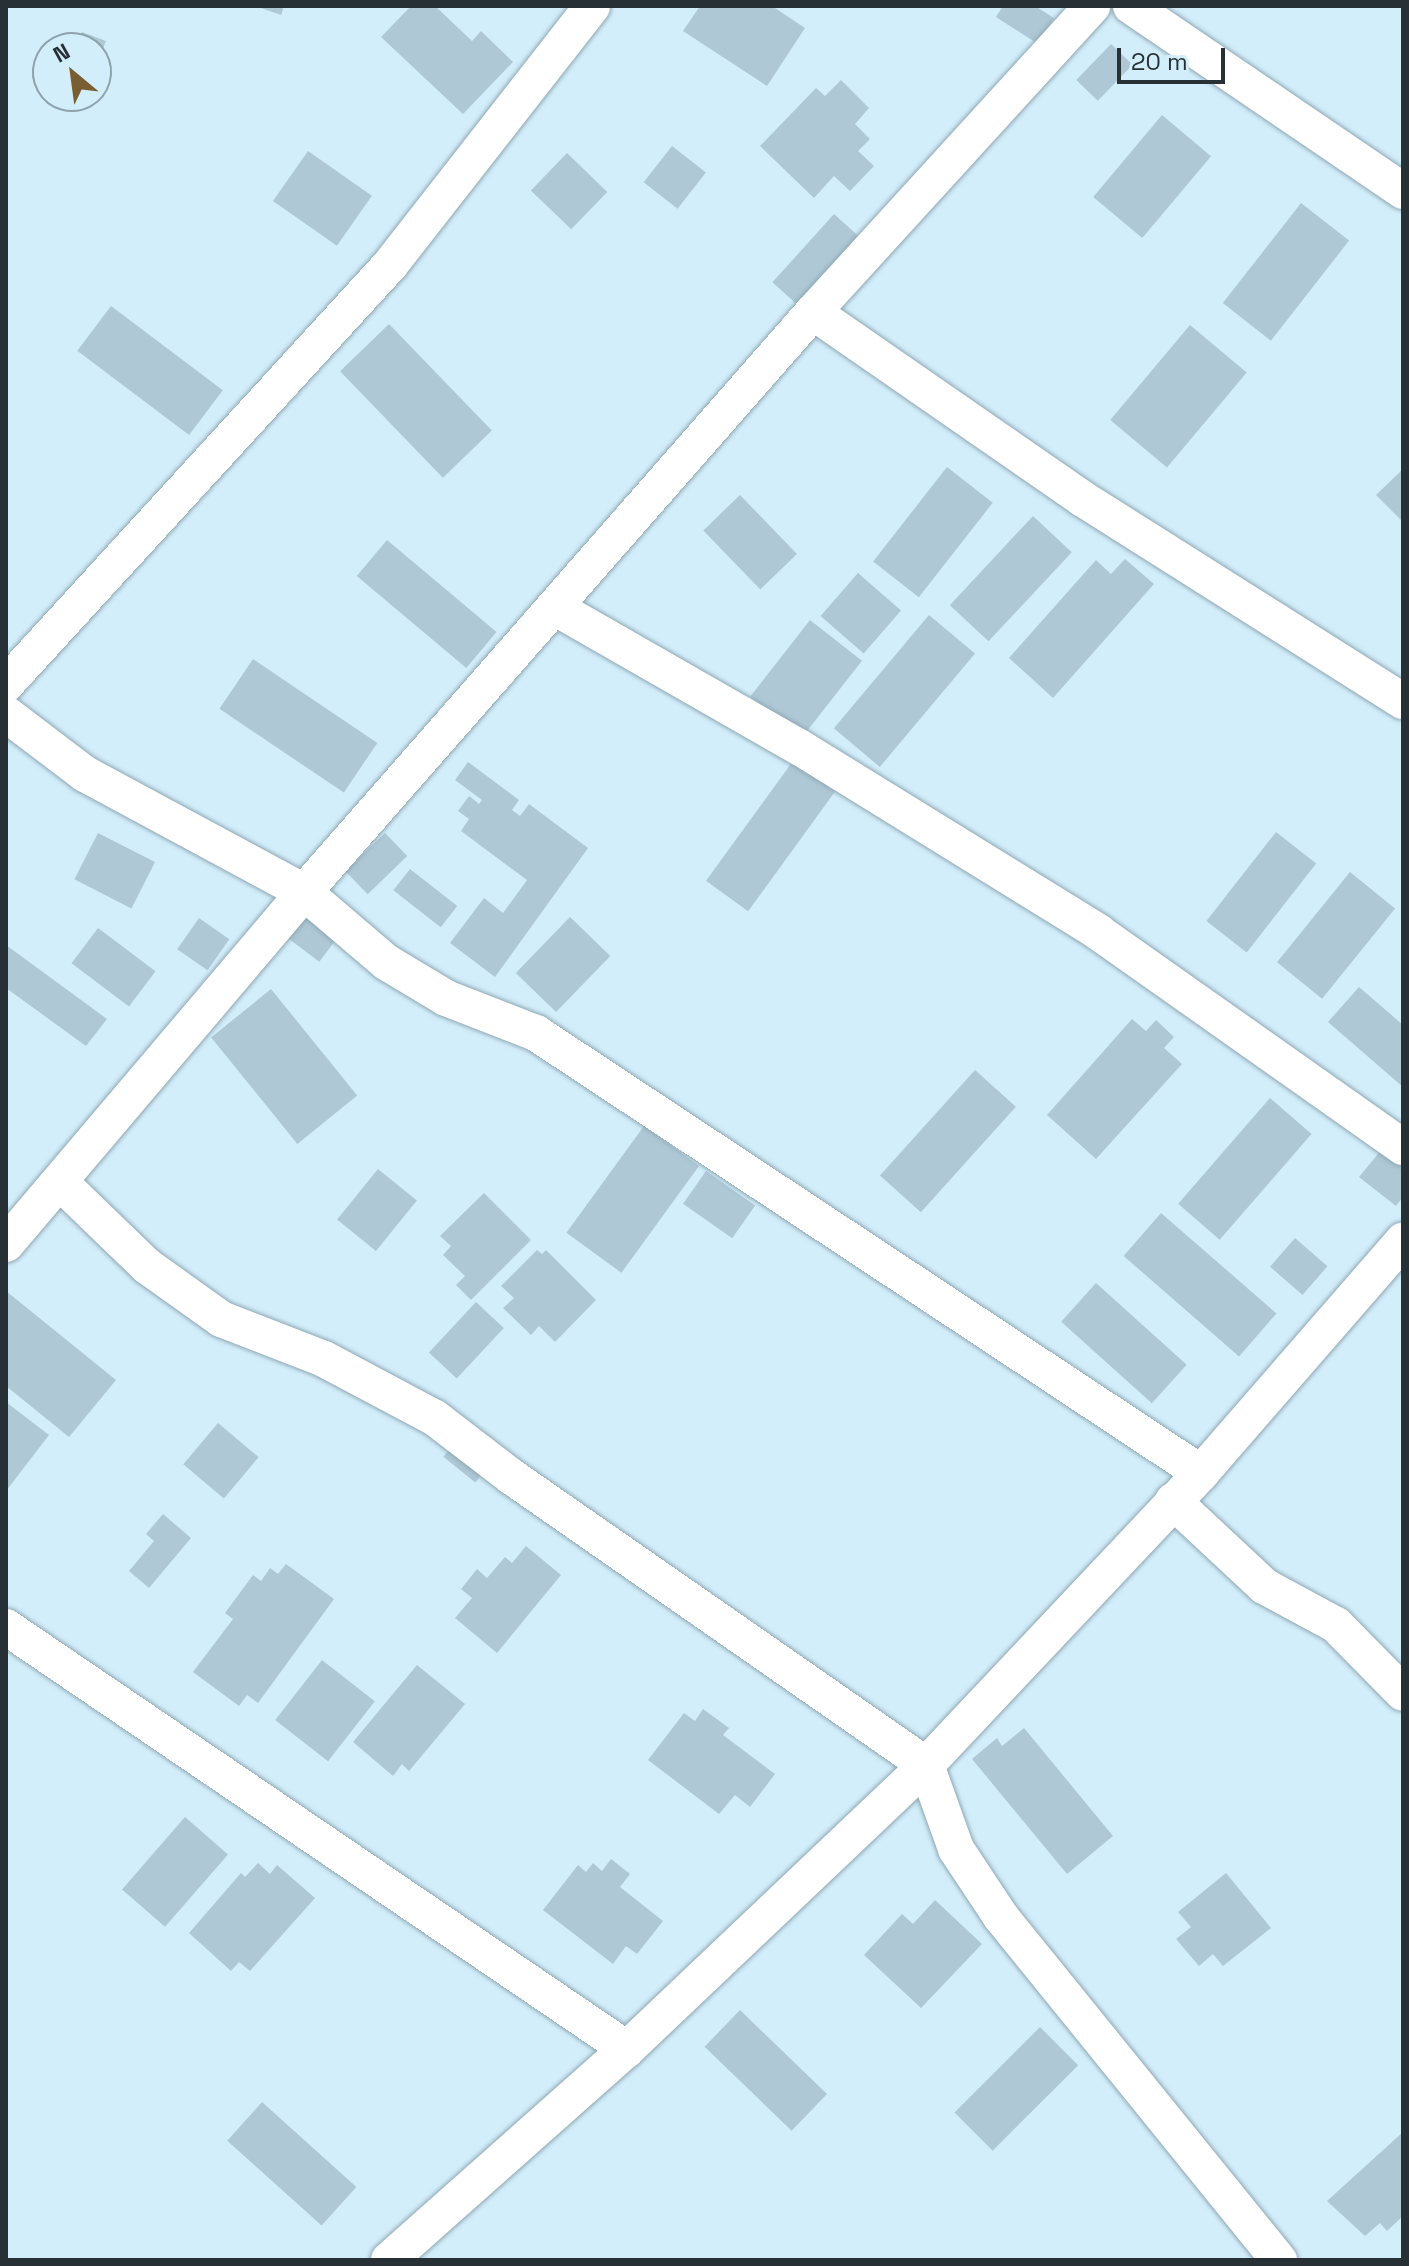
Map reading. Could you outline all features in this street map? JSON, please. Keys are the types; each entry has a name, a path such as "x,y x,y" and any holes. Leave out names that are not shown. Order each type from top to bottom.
{"street":[{"path":"6,684 390,265 592,6"},
{"path":"6,1244 61,1183 304,892 813,312 1092,6"},
{"path":"1131,6 1402,187"},
{"path":"813,312 1083,499 1403,701"},
{"path":"556,608 799,747 1098,932 1403,1147"},
{"path":"6,714 85,774 304,892 386,962 446,998 536,1033 1201,1473"},
{"path":"61,1183 147,1266 221,1319 324,1359 435,1418 512,1477 926,1765 956,1849 1001,1917 1279,2260"},
{"path":"389,2260 627,2049 926,1765 1201,1473 1403,1241"},
{"path":"1173,1501 1264,1586 1336,1625 1403,1693"},
{"path":"6,1627 627,2049"}],"building":[{"path":"255,6 284,6 281,15"},
{"path":"411,6 435,6 472,41 481,31 513,62 463,114 381,37"},
{"path":"700,6 772,6 805,28 767,86 683,31"},
{"path":"1003,6 1035,6 1054,18 1038,44 996,17"},
{"path":"1111,44 1133,65 1098,101 1076,80"},
{"path":"841,80 869,108 855,124 870,139 858,151 874,166 850,191 834,176 814,198 760,146 816,88 825,96"},
{"path":"1162,115 1211,156 1142,238 1093,197"},
{"path":"672,146 706,172 678,209 644,182"},
{"path":"308,151 372,196 337,246 273,201"},
{"path":"567,153 607,192 571,229 531,190"},
{"path":"1301,203 1349,241 1271,341 1223,303"},
{"path":"834,214 862,239 801,308 772,282"},
{"path":"111,306 223,390 189,435 77,351"},
{"path":"389,324 492,430 443,478 340,371"},
{"path":"1190,325 1247,373 1167,468 1110,420"},
{"path":"947,467 993,503 919,597 873,562"},
{"path":"1403,469 1403,522 1376,495"},
{"path":"740,495 797,554 760,589 703,530"},
{"path":"1033,516 1072,552 989,641 950,605"},
{"path":"387,540 497,632 466,668 357,576"},
{"path":"1125,559 1154,584 1053,698 1009,658 1096,560 1111,574"},
{"path":"858,573 901,610 864,653 821,616"},
{"path":"929,615 975,654 880,767 834,728"},
{"path":"810,620 862,661 802,737 750,696"},
{"path":"253,659 377,743 344,793 219,709"},
{"path":"793,761 835,792 748,911 706,881"},
{"path":"468,762 519,800 512,810 520,816 529,804 588,848 495,977 450,943 484,898 503,913 527,880 461,831 469,819 458,811 469,796 479,804 482,800 455,780"},
{"path":"1276,832 1316,863 1247,952 1206,921"},
{"path":"98,833 155,862 131,908 74,879"},
{"path":"385,833 407,856 368,894 345,871"},
{"path":"410,869 457,906 441,927 393,890"},
{"path":"1350,872 1395,909 1322,999 1277,962"},
{"path":"308,912 339,935 319,962 288,938"},
{"path":"570,917 610,956 556,1012 516,973"},
{"path":"199,918 229,939 208,970 177,949"},
{"path":"98,928 156,971 129,1006 72,963"},
{"path":"6,945 107,1019 86,1046 6,988"},
{"path":"1359,987 1403,1025 1403,1087 1328,1022"},
{"path":"271,989 357,1095 297,1144 211,1037"},
{"path":"1132,1019 1146,1031 1156,1020 1174,1037 1164,1048 1182,1064 1096,1159 1047,1115"},
{"path":"975,1070 1016,1107 921,1212 880,1176"},
{"path":"1270,1098 1312,1134 1220,1240 1178,1204"},
{"path":"644,1126 699,1166 621,1273 566,1233"},
{"path":"1387,1143 1403,1157 1403,1197 1396,1206 1359,1177"},
{"path":"378,1169 417,1200 376,1251 337,1220"},
{"path":"706,1171 755,1205 732,1238 683,1204"},
{"path":"484,1193 531,1240 471,1300 456,1285 465,1276 443,1255 451,1246 440,1236"},
{"path":"1161,1213 1276,1313 1239,1356 1124,1256"},
{"path":"1295,1238 1327,1266 1303,1295 1270,1267"},
{"path":"537,1250 542,1254 546,1250 596,1300 555,1342 539,1326 531,1335 503,1308 514,1298 501,1286"},
{"path":"1096,1283 1187,1365 1152,1403 1061,1322"},
{"path":"6,1291 116,1380 69,1437 6,1386"},
{"path":"476,1302 504,1328 457,1378 429,1352"},
{"path":"6,1402 49,1435 6,1491"},
{"path":"218,1423 259,1457 224,1498 183,1464"},
{"path":"461,1435 493,1461 475,1483 443,1457"},
{"path":"163,1514 191,1538 149,1588 129,1571 154,1541 146,1534"},
{"path":"526,1546 561,1575 497,1653 455,1618 472,1598 461,1589 477,1569 487,1578 505,1557 512,1563"},
{"path":"286,1564 334,1599 258,1703 247,1695 239,1706 193,1672 233,1619 225,1613 253,1575 261,1581 270,1568 278,1574"},
{"path":"322,1660 375,1701 328,1761 275,1720"},
{"path":"417,1665 465,1704 409,1771 402,1764 393,1776 353,1742"},
{"path":"703,1709 729,1728 723,1735 775,1774 750,1807 735,1795 719,1814 648,1760 684,1713 695,1721"},
{"path":"1024,1728 1113,1836 1067,1874 972,1759 997,1738 1002,1746"},
{"path":"185,1817 228,1854 165,1927 122,1889"},
{"path":"611,1859 630,1874 620,1887 663,1921 637,1954 626,1946 613,1964 543,1910 578,1865 586,1872 593,1863 602,1871"},
{"path":"258,1863 270,1874 277,1865 315,1898 250,1971 239,1962 231,1971 189,1933 241,1873 245,1877"},
{"path":"1226,1873 1271,1928 1223,1966 1213,1954 1199,1966 1176,1939 1191,1927 1178,1912"},
{"path":"935,1900 982,1944 921,2008 864,1955 902,1914 913,1924"},
{"path":"740,2010 827,2094 792,2131 705,2047"},
{"path":"1040,2027 1078,2065 993,2151 954,2113"},
{"path":"262,2102 356,2187 322,2226 227,2141"},
{"path":"1403,2132 1403,2216 1387,2231 1380,2223 1365,2236 1327,2201"}]}
